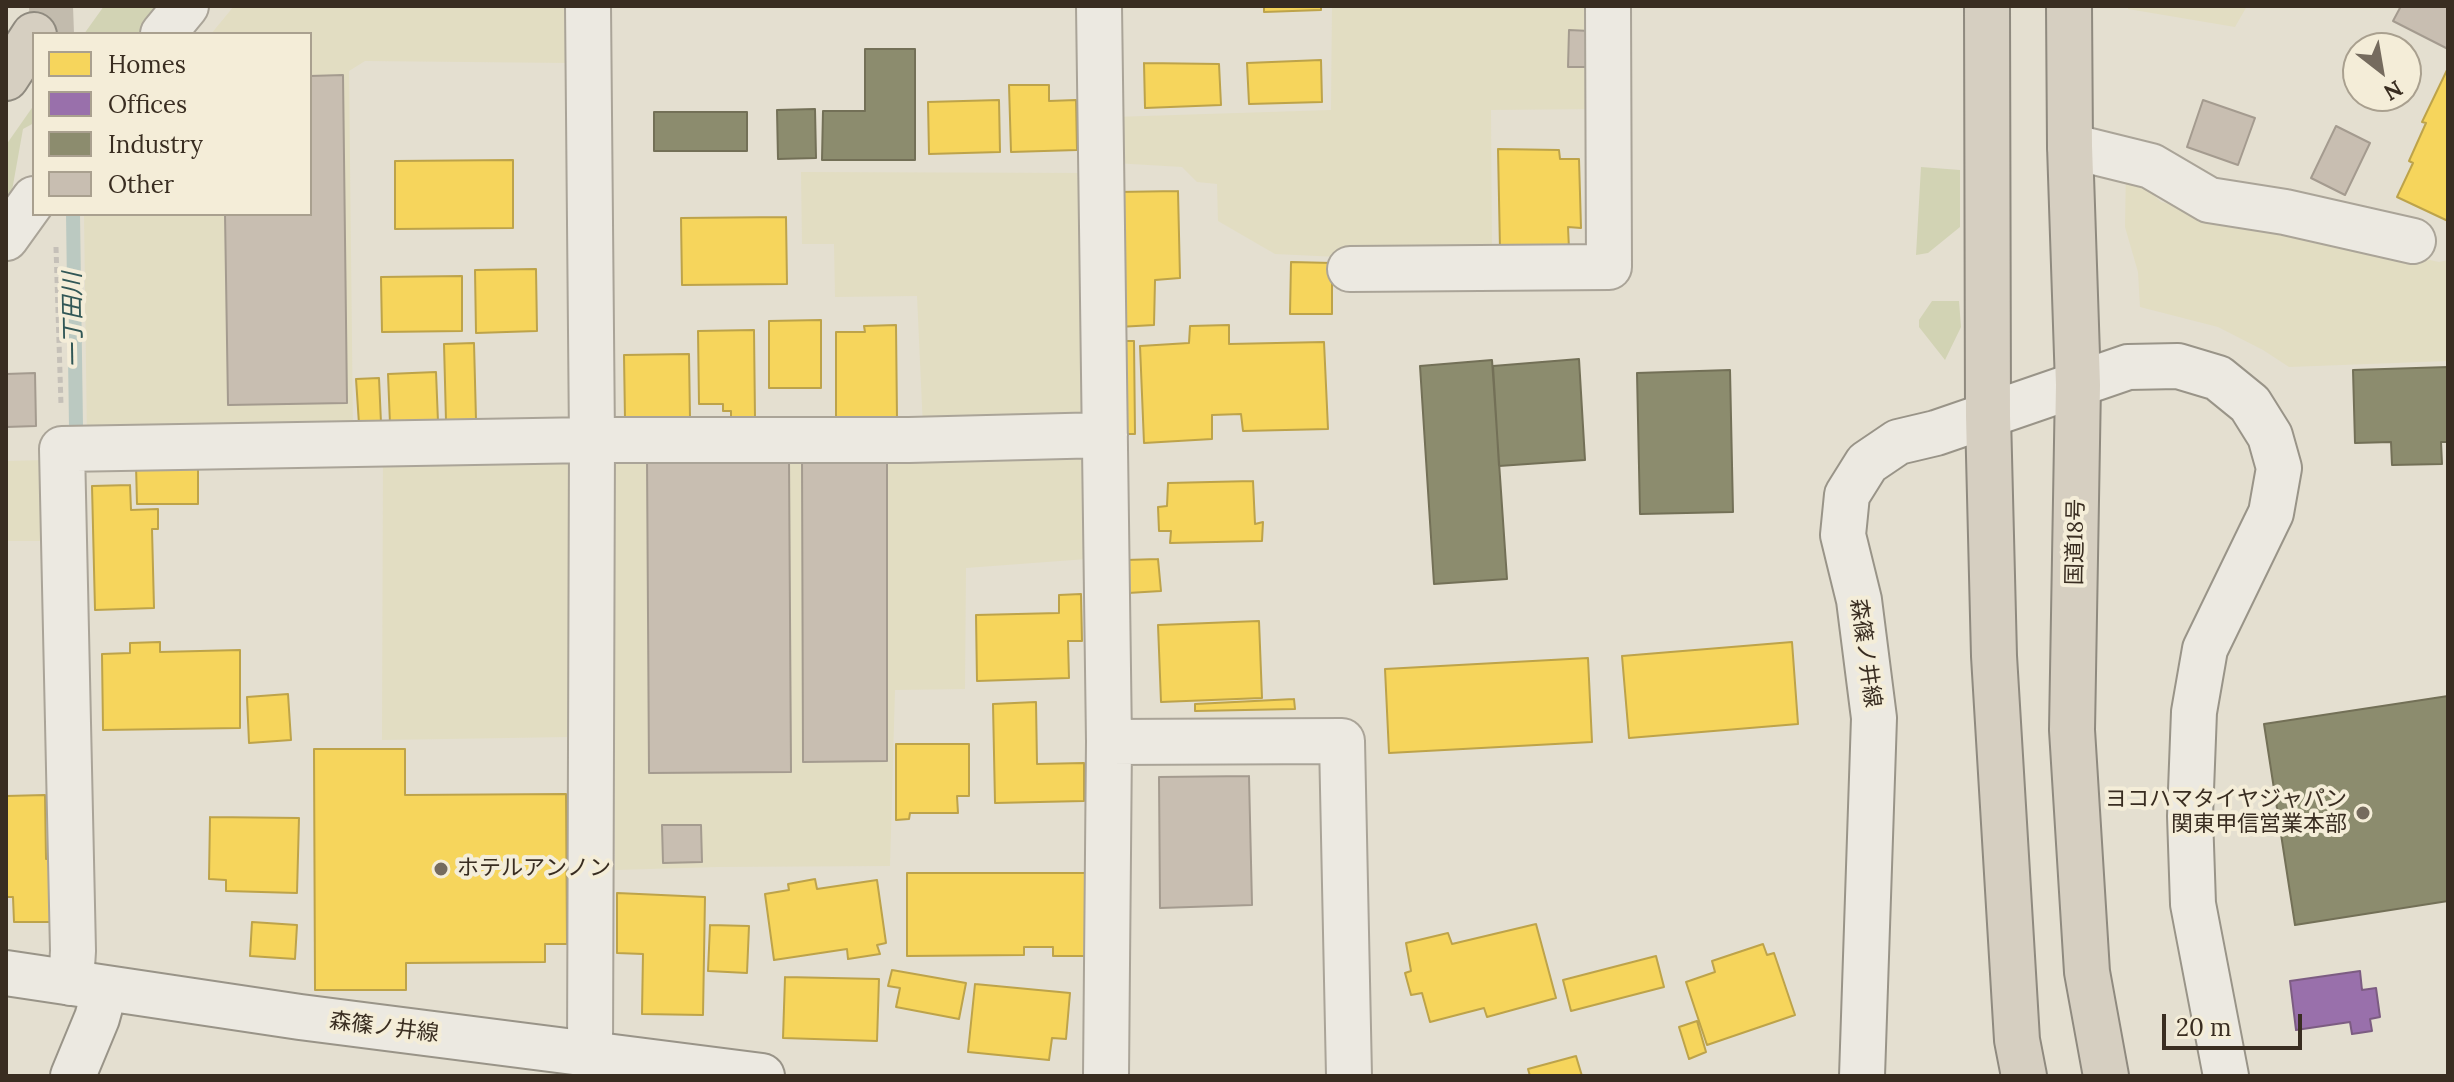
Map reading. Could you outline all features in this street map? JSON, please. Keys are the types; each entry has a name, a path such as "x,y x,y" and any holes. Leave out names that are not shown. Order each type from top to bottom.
{"highway":[{"path":"36,32 53,6"},
{"path":"1987,6 1988,416 1995,672 2017,1040 2024,1076"},
{"name":"国道18号","path":"2069,6 2078,385 2072,730 2087,972 2106,1076"},
{"path":"6,78 32,38"}],"street":[{"path":"165,32 186,6"},
{"path":"588,6 592,440 590,1053"},
{"path":"1099,6 1109,742 1106,1076"},
{"path":"1350,269 1609,267 1608,6"},
{"path":"2070,146 2151,166 2209,200 2285,212 2413,241"},
{"path":"6,238 32,202"},
{"name":"森篠ノ井線","path":"1862,1076 1874,718 1859,600 1843,535 1847,495 1867,463 1898,442 1936,433 2128,367 2178,366 2218,378 2250,404 2270,436 2279,468 2271,513 2205,649 2194,712 2190,816 2193,904 2226,1076"},
{"path":"73,1076 97,1018 73,951 62,449 1105,435"},
{"path":"1109,742 1342,741 1349,1076"},
{"name":"森篠ノ井線","path":"6,973 300,1017 762,1076"}],"path":[{"path":"56,245 62,449"}],"shaded area":[{"path":"234,6 567,6 570,63 365,61 349,71 353,433 87,439 84,216 312,216 312,32 213,32"},
{"path":"1332,6 1596,6 1599,109 1491,110 1492,254 1339,257 1275,254 1218,221 1217,184 1197,182 1182,167 1114,163 1113,117 1331,110"},
{"path":"2128,6 2247,6 2235,27 2128,9"},
{"path":"2126,168 2161,202 2439,262 2448,260 2448,361 2289,367 2218,327 2140,307 2138,272 2125,227"},
{"path":"801,172 1089,173 1091,422 923,428 917,296 835,297 834,244 802,244"},
{"path":"575,453 569,737 382,740 383,454"},
{"path":"1082,453 1087,559 966,568 965,689 895,690 890,866 615,870 613,454"},
{"path":"46,460 47,541 6,541 6,461"}],"green space":[{"path":"104,6 162,6 142,32 85,32"},
{"path":"32,108 32,124 23,129 10,202 6,207 6,145"},
{"path":"1921,167 1960,170 1960,227 1928,253 1916,255"},
{"path":"1932,301 1959,301 1961,327 1945,360 1919,327 1919,320"}],"building: Homes":[{"path":"1264,6 1321,6 1321,10 1264,12"},
{"path":"1321,60 1322,102 1249,104 1247,63"},
{"path":"1144,63 1219,64 1221,105 1145,108"},
{"path":"2448,68 2448,221 2397,197 2413,163 2409,161 2426,123 2422,122"},
{"path":"1009,85 1049,85 1049,101 1076,100 1077,150 1011,152"},
{"path":"999,100 1000,152 929,154 928,102"},
{"path":"1498,149 1559,150 1560,159 1579,159 1581,228 1568,227 1569,249 1500,249"},
{"path":"513,160 513,228 395,229 395,161"},
{"path":"1178,191 1180,278 1155,280 1154,325 1118,327 1118,192"},
{"path":"786,217 787,284 682,285 681,218"},
{"path":"1291,262 1332,263 1332,314 1290,314"},
{"path":"536,269 537,331 476,333 475,270"},
{"path":"462,276 462,331 382,332 381,277"},
{"path":"821,320 821,388 769,388 769,321"},
{"path":"896,325 897,419 836,419 836,332 865,332 864,326"},
{"path":"1229,325 1229,344 1324,342 1328,429 1243,431 1241,414 1212,415 1212,439 1144,443 1140,346 1189,343 1190,326"},
{"path":"754,330 755,419 731,419 731,411 723,411 723,404 699,404 698,331"},
{"path":"1125,341 1134,341 1135,434 1124,434"},
{"path":"474,343 476,420 446,421 444,344"},
{"path":"689,354 690,418 625,420 624,355"},
{"path":"436,372 438,422 390,424 388,374"},
{"path":"379,378 381,423 359,424 356,379"},
{"path":"198,464 198,504 137,504 136,465"},
{"path":"1253,481 1255,524 1263,522 1262,541 1170,543 1171,531 1159,531 1158,507 1167,506 1168,483"},
{"path":"130,485 131,510 158,509 158,529 152,529 154,608 95,610 92,486"},
{"path":"1158,559 1161,591 1128,593 1126,560"},
{"path":"1081,594 1082,641 1068,641 1069,678 977,681 976,615 1059,613 1059,595"},
{"path":"1259,621 1262,698 1161,702 1158,625"},
{"path":"160,642 160,652 240,650 240,728 103,730 102,654 130,653 130,643"},
{"path":"1792,642 1798,724 1629,738 1622,656"},
{"path":"1588,658 1592,742 1389,753 1385,669"},
{"path":"288,694 291,740 249,743 247,697"},
{"path":"1294,699 1295,709 1195,711 1195,704"},
{"path":"1036,702 1037,764 1084,763 1084,801 995,803 993,704"},
{"path":"896,744 969,744 969,796 957,796 958,813 910,813 909,819 896,820"},
{"name":"ホテルアンノン","path":"314,749 405,749 405,795 566,794 567,944 545,944 545,962 406,963 406,990 315,990"},
{"path":"45,795 51,922 14,922 13,897 6,897 6,796"},
{"path":"210,817 299,818 297,893 226,891 226,880 209,879"},
{"path":"907,873 1086,873 1086,956 1053,956 1053,947 1024,947 1024,955 907,956"},
{"path":"815,879 817,889 877,880 886,943 877,945 880,954 848,959 847,949 774,960 765,894 789,890 788,884"},
{"path":"617,893 705,897 703,1015 642,1014 643,954 617,953"},
{"path":"252,922 297,925 295,959 250,956"},
{"path":"1536,924 1556,998 1487,1017 1484,1008 1430,1022 1422,993 1411,995 1405,973 1411,971 1406,943 1448,933 1452,944"},
{"path":"710,925 749,926 747,973 708,971"},
{"path":"1763,944 1767,955 1774,953 1795,1015 1707,1045 1686,982 1715,972 1712,961"},
{"path":"1656,956 1664,987 1571,1011 1563,980"},
{"path":"892,970 966,983 959,1019 896,1007 900,988 888,986"},
{"path":"785,977 879,979 877,1041 783,1038"},
{"path":"975,984 1070,993 1066,1039 1052,1038 1049,1060 968,1052"},
{"path":"1697,1021 1706,1052 1689,1059 1679,1027"},
{"path":"1576,1056 1582,1076 1530,1076 1528,1069"}],"building: Offices":[{"path":"2360,971 2362,990 2376,988 2380,1017 2370,1019 2372,1031 2352,1034 2350,1022 2296,1030 2290,981"}],"building: Industry":[{"path":"865,49 915,49 915,160 822,160 823,111 865,111"},
{"path":"815,109 816,158 778,159 777,110"},
{"path":"654,112 747,112 747,151 654,151"},
{"path":"1579,359 1585,460 1499,466 1493,366"},
{"path":"1492,360 1507,579 1434,584 1420,366"},
{"path":"2448,367 2448,442 2441,442 2442,464 2392,465 2391,442 2355,443 2353,370"},
{"path":"1730,370 1733,512 1640,514 1637,373"},
{"name":"ヨコハマタイヤジャパン 関東甲信営業本部","path":"2448,696 2448,901 2295,925 2264,724"}],"building: Other":[{"path":"2401,6 2448,6 2448,49 2422,36 2422,32 2415,32 2393,21"},
{"path":"1569,30 1590,31 1588,67 1568,67"},
{"path":"343,75 347,403 228,405 225,216 312,216 312,76"},
{"path":"2203,100 2255,118 2238,165 2187,147"},
{"path":"2336,126 2370,143 2345,195 2311,178"},
{"path":"35,373 36,426 6,427 6,374"},
{"path":"802,455 887,455 887,761 803,762"},
{"path":"647,457 789,459 791,772 649,773"},
{"path":"1249,776 1252,905 1160,908 1159,777"},
{"path":"662,825 701,825 702,862 663,863"}],"waterway":[{"name":"一丁田川","path":"73,216 76,427"}],"tunnel":[{"path":"51,6 52,32"}],"place":[{"name":"ヨコハマタイヤジャパン 関東甲信営業本部","path":"2363,813"},
{"name":"ホテルアンノン","path":"441,869"}]}
